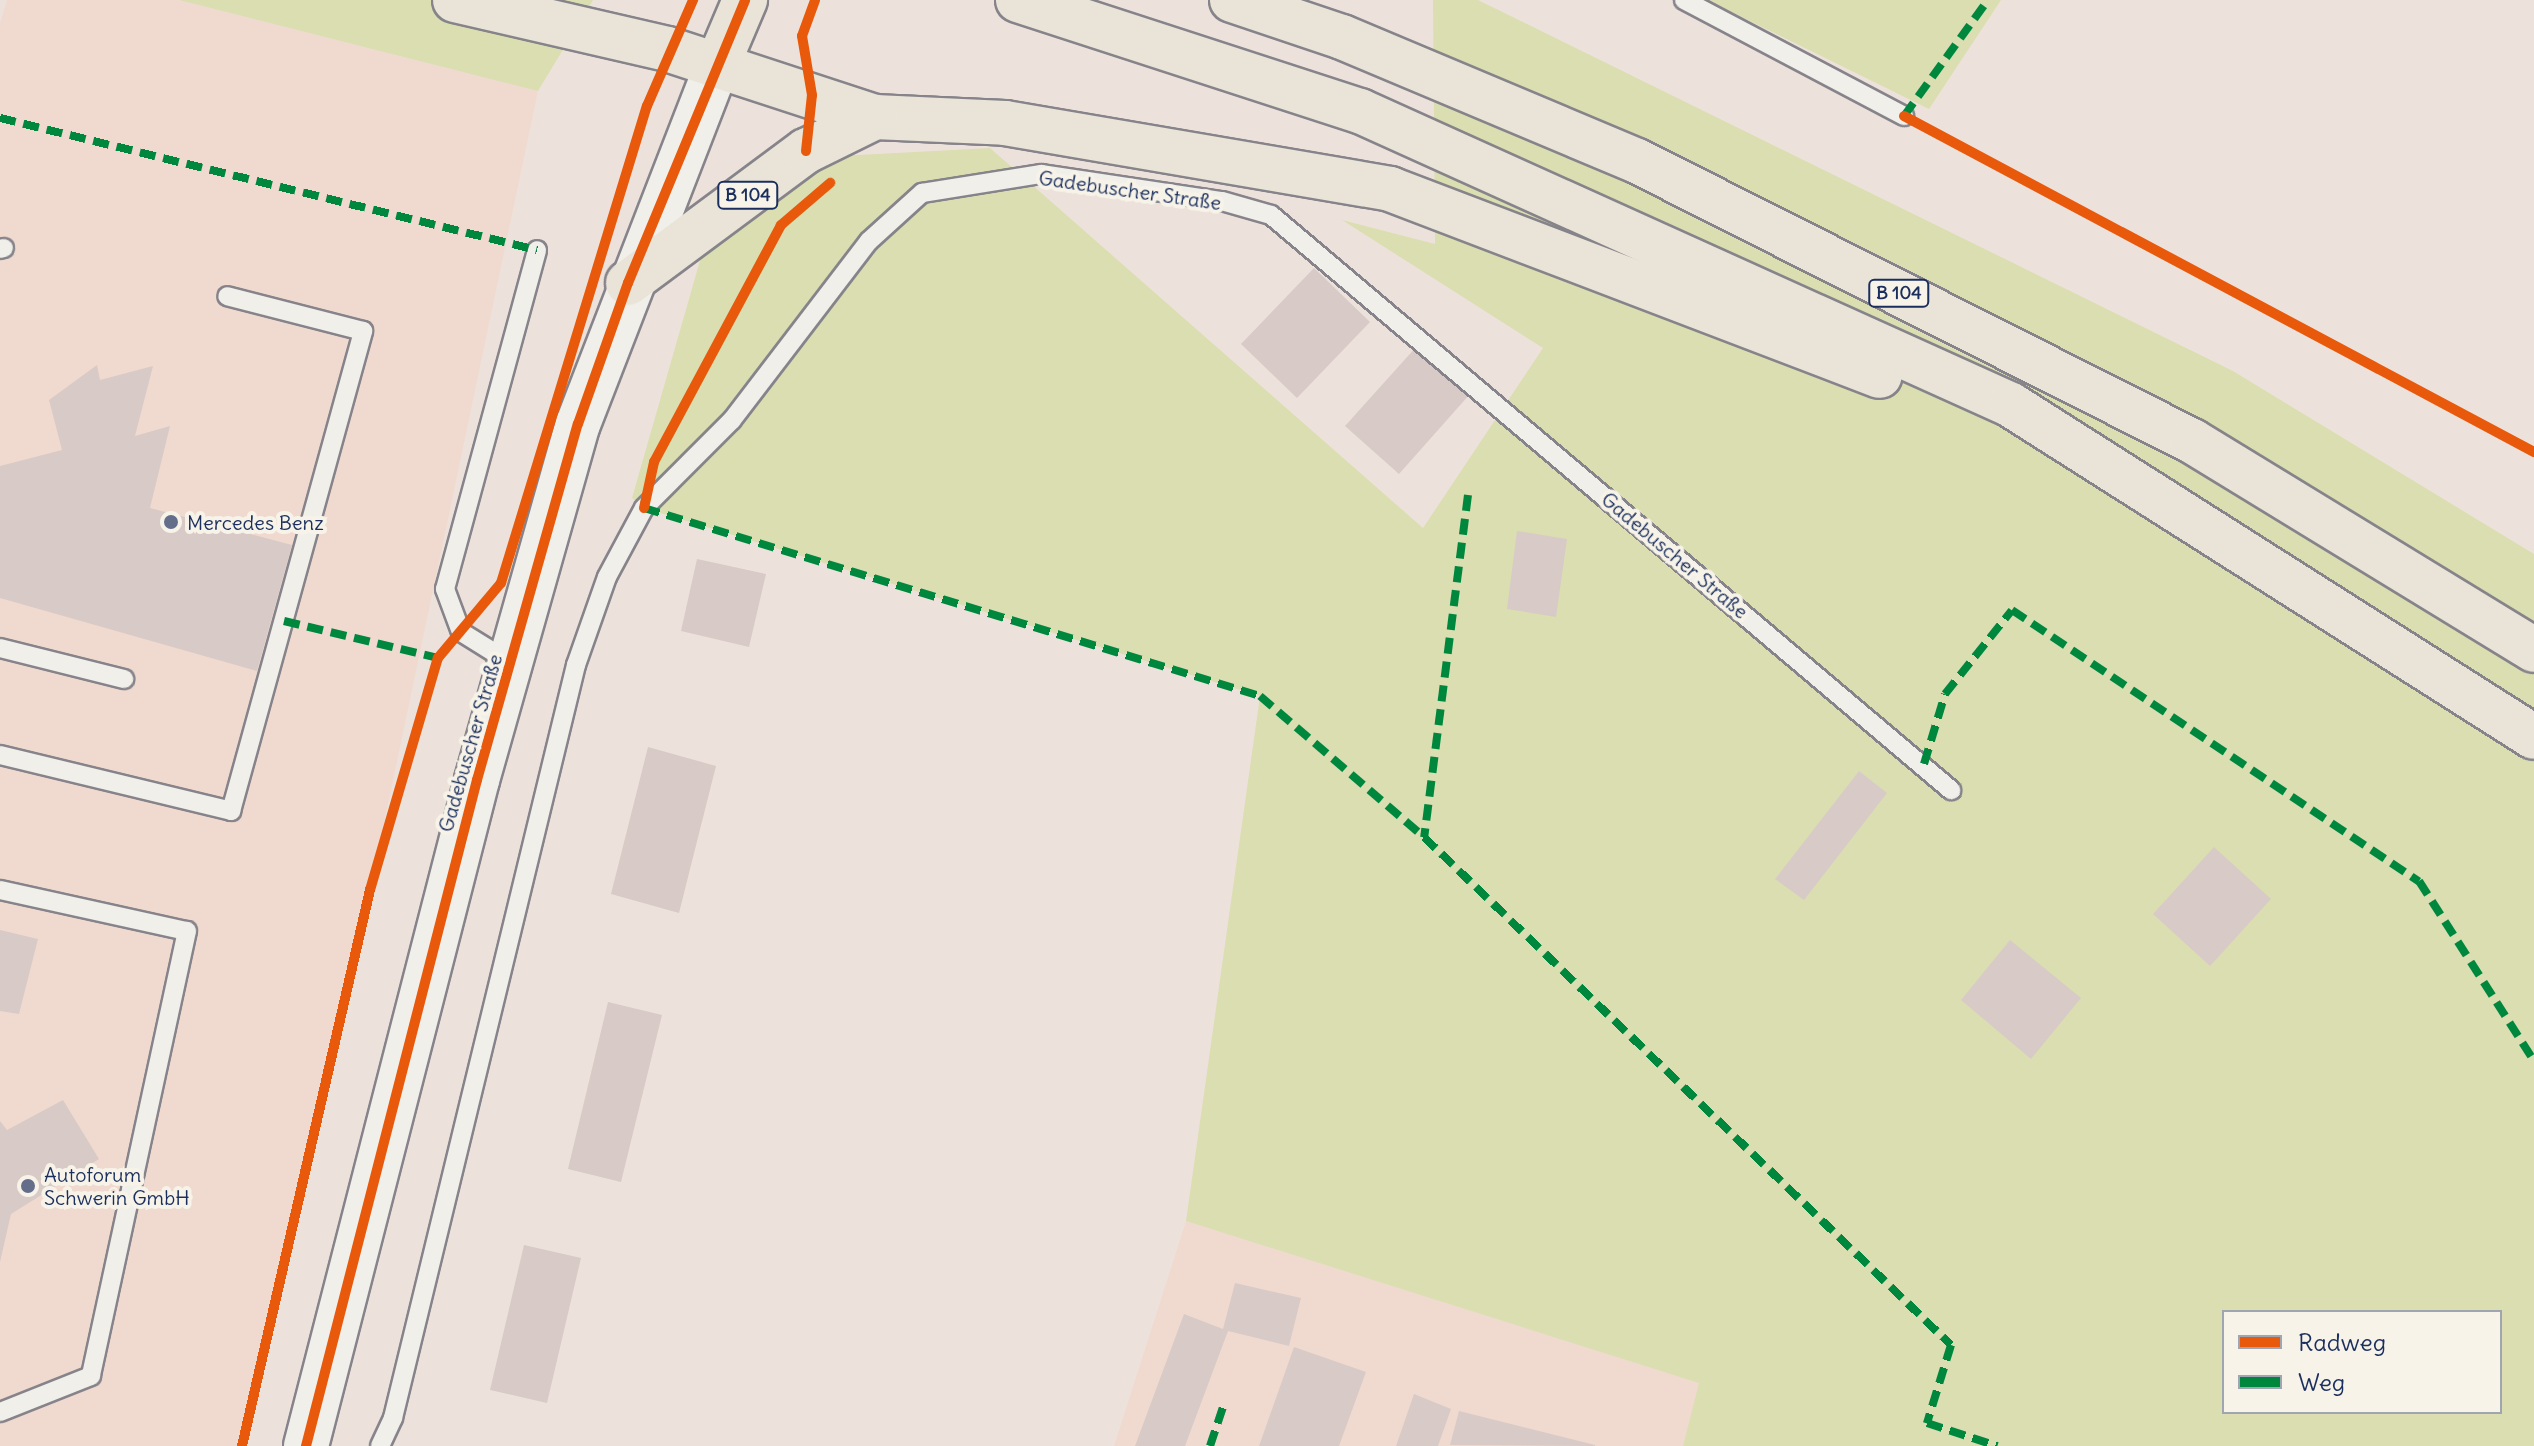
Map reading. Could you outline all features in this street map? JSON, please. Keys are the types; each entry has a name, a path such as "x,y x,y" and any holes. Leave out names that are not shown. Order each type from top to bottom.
{"main road":[{"name":"B 104","path":"455,0 717,66 875,117 1005,123 1390,189 1908,386 2011,405"},
{"path":"717,66 745,0"},
{"name":"B 104","path":"1018,0 1360,111 2011,405 2534,737"},
{"name":"B 104","path":"1232,0 1342,37 1637,161 2192,441 2534,650"},
{"name":"B 104","path":"628,283 806,151 875,117"}],"street":[{"name":"Gadebuscher Straße","path":"306,1446 511,663 628,283 717,66"}],"lane":[{"path":"1684,0 1904,116"},
{"name":"Gadebuscher Straße","path":"380,1446 393,1418 576,665 607,577 644,508 732,420 859,253 922,193 1041,174 1222,201 1296,230 1951,790"},
{"path":"511,663 461,632 445,589 537,250"},
{"path":"0,755 231,811 363,331 227,296"},
{"path":"0,648 124,679"},
{"path":"0,890 187,931 91,1376 0,1412"}],"shaded area":[{"path":"7,0 179,0 538,91 370,890 242,1446 0,1446 0,23"},
{"path":"1186,1221 1700,1383 1683,1446 1114,1446"}],"green space":[{"path":"179,0 593,0 538,91"},
{"path":"1433,0 1478,0 2233,371 2534,554 2534,1446 1683,1446 1699,1383 1186,1221 1260,696 644,508 632,498 703,250 747,181 839,156 990,148 1423,528 1543,348 1342,220 1435,244"},
{"path":"1707,0 2001,0 1929,109"}],"building":[{"path":"1314,268 1370,322 1297,398 1241,344"},
{"path":"1417,346 1470,394 1399,474 1345,426"},
{"path":"97,365 100,380 153,366 135,436 170,426 150,508 292,545 257,671 0,598 0,466 62,450 49,400"},
{"path":"1517,531 1567,539 1556,617 1507,609"},
{"path":"697,559 766,574 749,647 681,631"},
{"path":"648,747 716,766 679,913 611,894"},
{"path":"1859,771 1887,793 1804,900 1775,879"},
{"path":"2214,847 2271,899 2210,966 2153,914"},
{"path":"0,930 38,939 19,1014 0,1011"},
{"path":"2010,940 2081,998 2031,1059 1961,1000"},
{"path":"608,1002 662,1015 621,1182 568,1169"},
{"name":"Autoforum Schwerin GmbH","path":"63,1100 99,1159 11,1214 0,1262 0,1121 7,1130"},
{"path":"524,1245 581,1258 547,1403 490,1390"},
{"path":"1235,1283 1301,1298 1289,1346 1228,1331 1185,1446 1135,1446 1184,1314 1223,1329"},
{"path":"1294,1347 1366,1372 1339,1446 1259,1446"},
{"path":"1414,1394 1451,1409 1438,1446 1396,1446"},
{"path":"1459,1411 1595,1445 1595,1446 1450,1445"}],"marked path":[{"path":"1904,116 1988,0"},
{"path":"0,118 537,250"},
{"path":"1468,495 1424,837 1951,1345 1927,1423 1997,1446"},
{"path":"645,500 644,508 1260,696 1424,837"},
{"path":"1924,764 1945,694 2012,610 2419,881 2534,1061"},
{"path":"284,621 438,658"},
{"path":"1210,1446 1225,1401"}],"cycle path":[{"path":"242,1446 370,890 438,658 501,583 647,106 693,0"},
{"path":"306,1446 477,780 578,424 628,283 745,0"},
{"path":"806,151 812,95 802,36 815,0"},
{"path":"1904,116 2534,452"},
{"path":"644,508 654,462 781,225 830,183"}],"place":[{"name":"Mercedes Benz","path":"171,522"},
{"name":"Autoforum Schwerin GmbH","path":"28,1186"}]}
